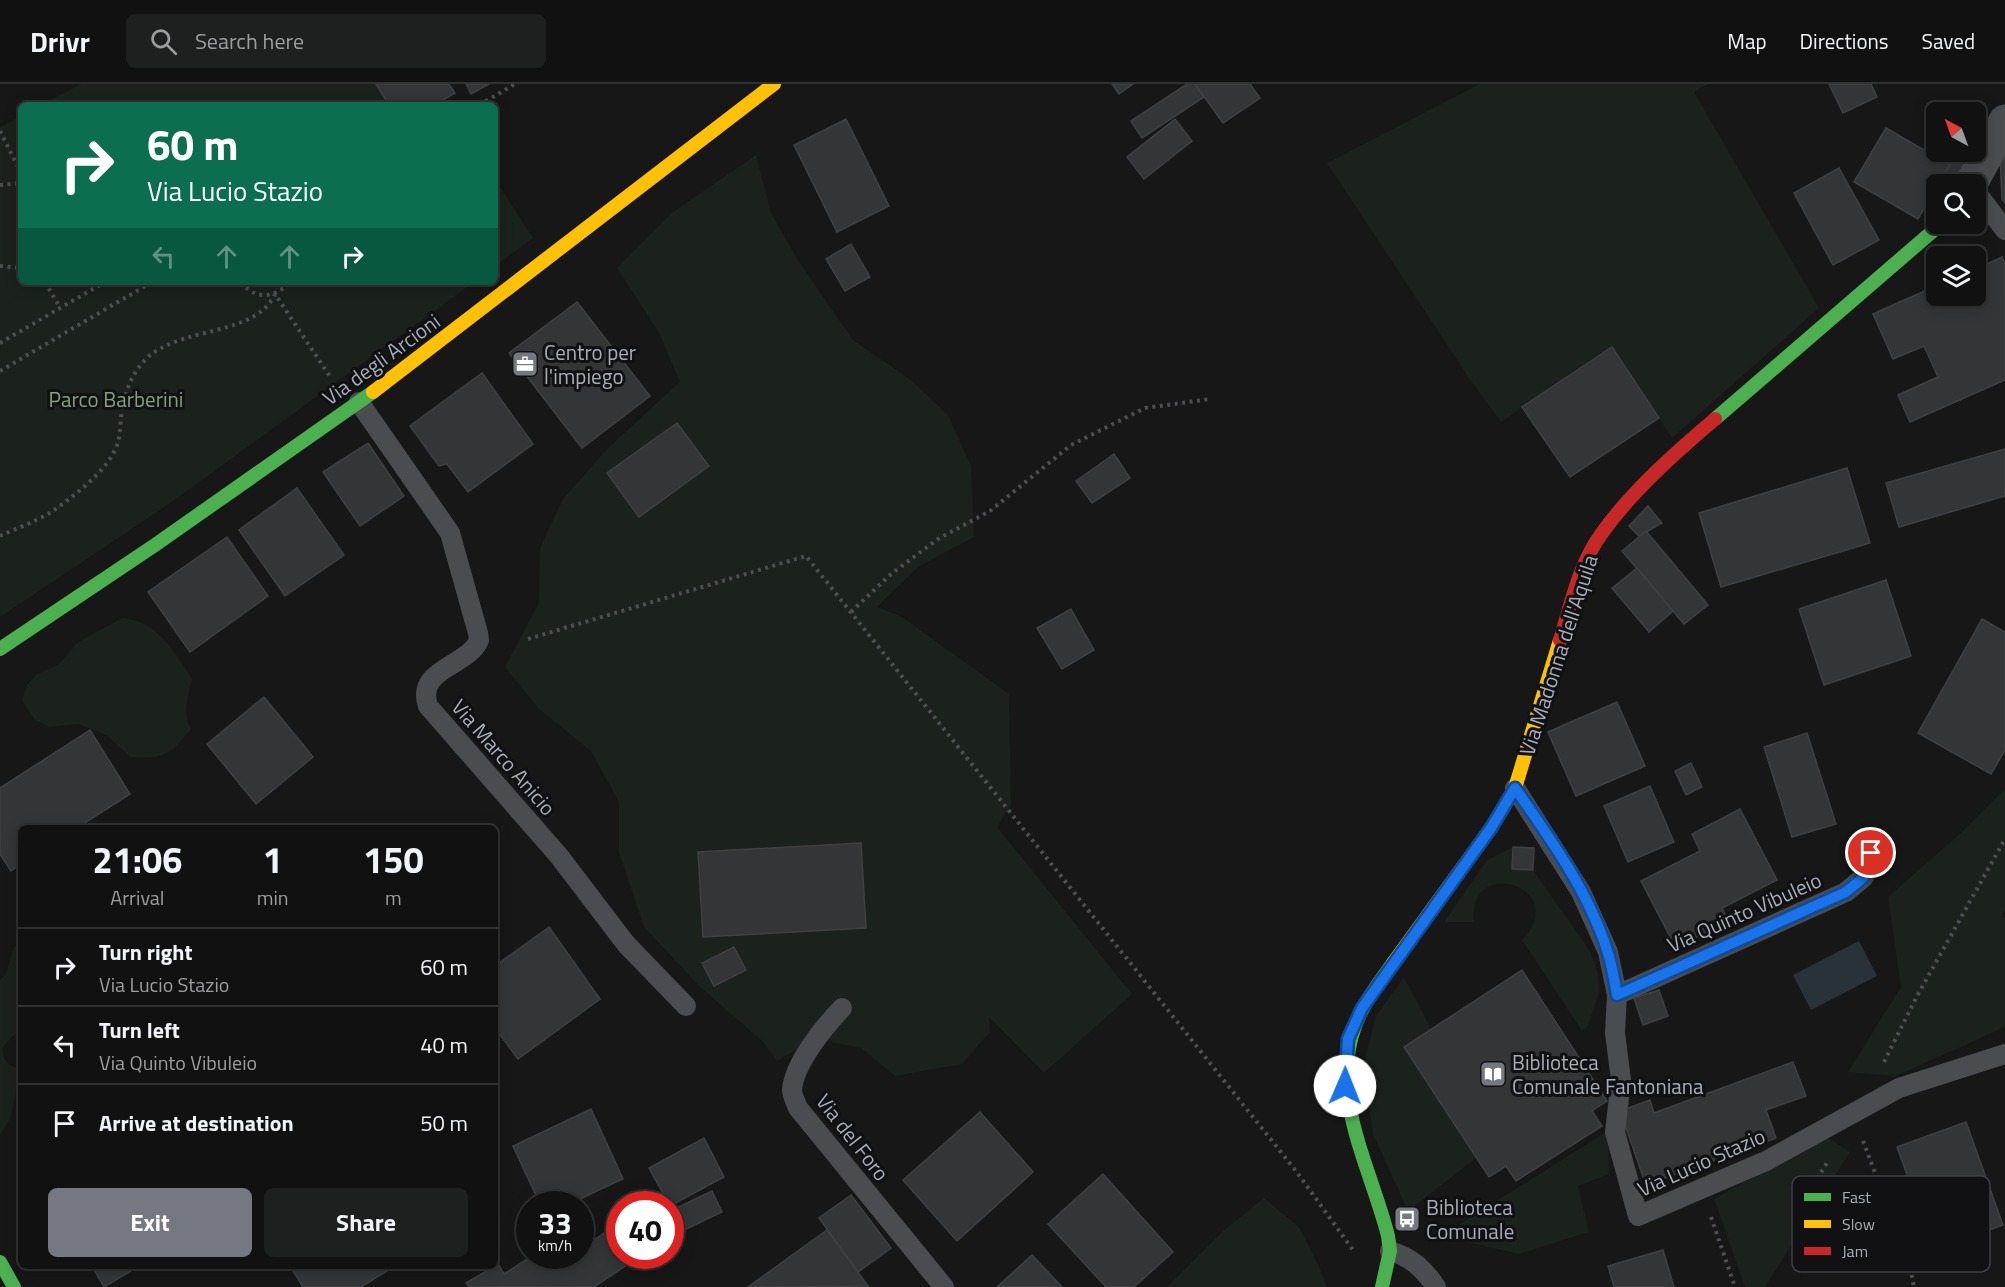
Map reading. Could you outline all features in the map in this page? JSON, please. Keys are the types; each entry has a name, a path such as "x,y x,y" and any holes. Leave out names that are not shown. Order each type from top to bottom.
{"street":[{"name":"Via degli Arcioni","path":"0,649 359,402 774,84"},
{"path":"1976,174 2005,122"},
{"name":"Via Madonna dell'Aquila","path":"1382,1287 1390,1251 1385,1221 1348,1106 1344,1071 1348,1039 1373,991 1491,828 1515,788 1580,575 1601,534 1678,452 1929,234"},
{"path":"0,1262 14,1287"}],"lane":[{"path":"1986,205 2005,230"},
{"name":"Via Marco Anicio","path":"359,402 450,533 478,633 479,640 471,653 432,678 426,689 428,706 559,856 626,944 686,1006"},
{"name":"Via Lucio Stazio","path":"1515,788 1557,850 1593,912 1608,952 1617,995 1615,1033 1621,1080 1615,1132 1638,1216 1766,1161 1899,1088 2005,1054"},
{"name":"Via Quinto Vibuleio","path":"1617,995 1846,892 1864,877 1871,853"},
{"name":"Via del Foro","path":"842,1008 827,1023 801,1065 792,1090 798,1108 944,1287"},
{"path":"1390,1251 1402,1254 1422,1268 1436,1287"}],"path":[{"path":"484,102 515,84"},
{"path":"0,131 18,167"},
{"path":"0,149 7,145"},
{"path":"0,185 18,183"},
{"path":"0,266 18,268"},
{"path":"47,285 60,308"},
{"path":"0,343 100,285"},
{"path":"0,371 147,285"},
{"path":"244,285 249,291 258,295 275,294"},
{"path":"0,536 52,511 103,467 115,449 126,393 133,375 149,356 183,337 230,327 255,316 266,308 275,294 286,285"},
{"path":"275,294 335,385"},
{"path":"851,612 891,574 938,539 990,511 1071,445 1145,408 1210,399"},
{"path":"528,639 806,556 1296,1171 1359,1258"},
{"path":"1890,1050 2005,839"},
{"path":"1859,1111 1863,1143 1876,1176"},
{"path":"1700,1188 1735,1287"},
{"path":"1911,1272 1914,1287"}],"green space":[{"path":"81,84 376,84 387,102 47,102"},
{"path":"1480,84 1707,84 1694,92 1819,308 1672,438 1612,347 1501,422 1469,378 1327,163"},
{"name":"Parco Barberini","path":"18,118 18,285 470,285 169,504 0,617 0,127"},
{"path":"756,155 771,213 799,262 853,340 911,380 948,415 971,466 974,537 918,567 877,607 902,617 1009,694 1011,805 997,827 1132,994 1044,1073 989,1017 990,1032 962,1064 895,1076 861,1048 815,1039 777,1061 762,1041 699,986 644,927 619,852 619,802 591,751 538,708 505,667 539,603 540,548 563,499 608,448 680,382 659,333 617,268 673,212"},
{"path":"498,184 533,238 498,264"},
{"path":"122,618 134,620 155,631 172,649 192,679 186,711 191,729 177,745 159,756 130,757 108,736 79,724 49,727 34,719 22,700 27,685 36,675 59,664 77,643"},
{"path":"2005,789 2005,910 2002,916 2005,918 2005,1027 1896,1076 1848,1072 1901,987 1888,897 1962,832"},
{"path":"1513,847 1512,869 1533,870 1590,951 1598,973 1599,992 1588,1026 1582,1031 1522,940 1534,922 1535,906 1527,893 1514,886 1500,883 1486,888 1476,901 1474,922 1444,922 1487,860"},
{"path":"18,946 18,1034 12,1036 2,1049 7,1063 18,1068 18,1083 10,1119 0,1135 0,980 6,974 14,947"},
{"path":"1404,977 1431,1029 1404,1047 1476,1158 1408,1211 1373,1134 1363,1066 1376,1016"},
{"path":"1608,1131 1609,1174 1578,1186 1589,1232 1519,1254 1441,1236"},
{"path":"1825,1136 1850,1152 1835,1176 1792,1176 1792,1244 1765,1287 1745,1287 1714,1199"},
{"path":"1264,1198 1299,1227 1327,1287 1167,1287 1223,1231"}],"shaded area":[{"path":"1859,941 1877,976 1811,1010 1793,975"}],"building":[{"path":"376,84 449,84 455,93 440,102 387,102"},
{"path":"466,84 489,84 471,94"},
{"path":"1112,84 1133,84 1119,94"},
{"path":"1187,84 1195,84 1204,97 1142,138 1131,121"},
{"path":"1195,84 1250,84 1260,98 1223,123"},
{"path":"1829,84 1871,84 1877,97 1843,113"},
{"path":"846,119 889,206 837,232 794,145"},
{"path":"1175,119 1192,141 1144,179 1127,157"},
{"path":"1886,128 1926,151 1926,162 1945,162 1950,165 1945,174 1926,174 1926,206 1918,219 1854,182"},
{"path":"2005,148 2005,203 2002,199 2000,157"},
{"path":"1945,162 1969,162 1963,174 1944,174 1950,165"},
{"path":"1839,168 1879,240 1833,265 1794,193"},
{"path":"851,244 870,277 845,291 826,259"},
{"path":"2002,257 2005,264 2005,380 1910,422 1898,395 1938,377 1924,346 1893,359 1873,314 1926,290 1926,306 1986,306 1986,264"},
{"path":"577,302 650,396 582,448 509,353"},
{"path":"1612,347 1659,418 1570,477 1522,407"},
{"path":"482,373 533,444 468,492 447,464 439,466 410,426"},
{"path":"677,423 709,466 639,517 607,473"},
{"path":"368,443 404,496 360,526 323,472"},
{"path":"2005,449 2005,496 1899,527 1886,483"},
{"path":"1114,454 1130,478 1092,503 1076,481"},
{"path":"1847,468 1870,543 1721,587 1699,513"},
{"path":"297,488 344,555 285,596 239,530"},
{"path":"1648,506 1662,523 1639,536 1629,526"},
{"path":"1646,531 1708,605 1684,624 1622,551"},
{"path":"227,537 268,596 190,652 148,592"},
{"path":"1637,568 1673,611 1649,632 1612,588"},
{"path":"1886,580 1911,656 1824,685 1799,609"},
{"path":"1071,609 1094,650 1062,669 1037,628"},
{"path":"1982,619 2005,632 2005,750 1991,774 1918,733"},
{"path":"264,697 313,757 256,804 207,744"},
{"path":"1617,702 1645,766 1576,796 1548,732"},
{"path":"90,730 130,794 82,825 18,825 18,866 11,871 0,854 0,788"},
{"path":"1807,733 1836,824 1792,837 1764,747"},
{"path":"1691,763 1702,787 1686,795 1675,771"},
{"path":"1650,786 1674,842 1628,862 1604,806"},
{"path":"1740,809 1777,880 1722,908 1728,921 1676,948 1641,881 1700,851 1692,834"},
{"path":"861,843 866,928 703,937 698,852"},
{"path":"1513,847 1534,848 1533,870 1512,869"},
{"path":"549,927 600,999 518,1059 498,1032 498,964"},
{"path":"734,947 746,970 714,986 702,963"},
{"path":"1522,970 1607,1101 1592,1111 1602,1126 1516,1181 1506,1166 1489,1177 1404,1047"},
{"path":"1659,990 1668,1016 1643,1025 1634,998"},
{"path":"1793,1062 1806,1096 1766,1110 1776,1138 1646,1185 1620,1111 1650,1100 1654,1113"},
{"path":"591,1109 623,1179 594,1192 534,1191 513,1146"},
{"path":"980,1112 1033,1172 957,1241 903,1180"},
{"path":"1966,1122 1985,1176 1907,1176 1897,1147"},
{"path":"704,1138 724,1177 684,1198 684,1191 662,1191 649,1168"},
{"path":"1103,1174 1173,1252 1134,1287 1106,1287 1048,1224"},
{"path":"1990,1189 2003,1225 1990,1230"},
{"path":"712,1191 722,1212 684,1230 684,1204"},
{"path":"851,1195 891,1248 858,1272 819,1218"},
{"path":"827,1230 868,1286 748,1287"},
{"path":"606,1232 606,1269 621,1269 594,1287 469,1287 466,1283 490,1269 498,1269 498,1264 504,1274 516,1266 516,1269 594,1269 594,1240"},
{"path":"1663,1250 1674,1287 1614,1287 1608,1266"},
{"path":"1032,1255 1062,1287 997,1287"},
{"path":"94,1269 134,1269 104,1287"},
{"path":"292,1269 390,1269 361,1287 303,1287"}],"traffic: fast":[{"path":"1715,419 1929,234"},
{"path":"0,649 155,545 373,392"},
{"path":"1382,1287 1390,1251 1388,1236 1355,1132 1347,1079 1348,1053 1358,1018 1393,963"},
{"path":"0,1262 14,1287"}],"traffic: slow":[{"path":"373,392 774,84"},
{"path":"1393,963 1491,828 1515,788 1560,640"}],"traffic: jam":[{"path":"1560,640 1587,558 1602,533 1640,487 1715,419"}],"place":[{"name":"Centro per l'impiego","path":"525,364"},
{"name":"Biblioteca Comunale Fantoniana","path":"1493,1074"},
{"name":"Biblioteca Comunale","path":"1407,1219"}],"route":[{"path":"1345,1086 1344,1071 1348,1039 1362,1008 1491,828 1515,788 1557,850 1593,912 1608,952 1617,995 1831,901 1857,885 1864,877 1871,853"}]}
